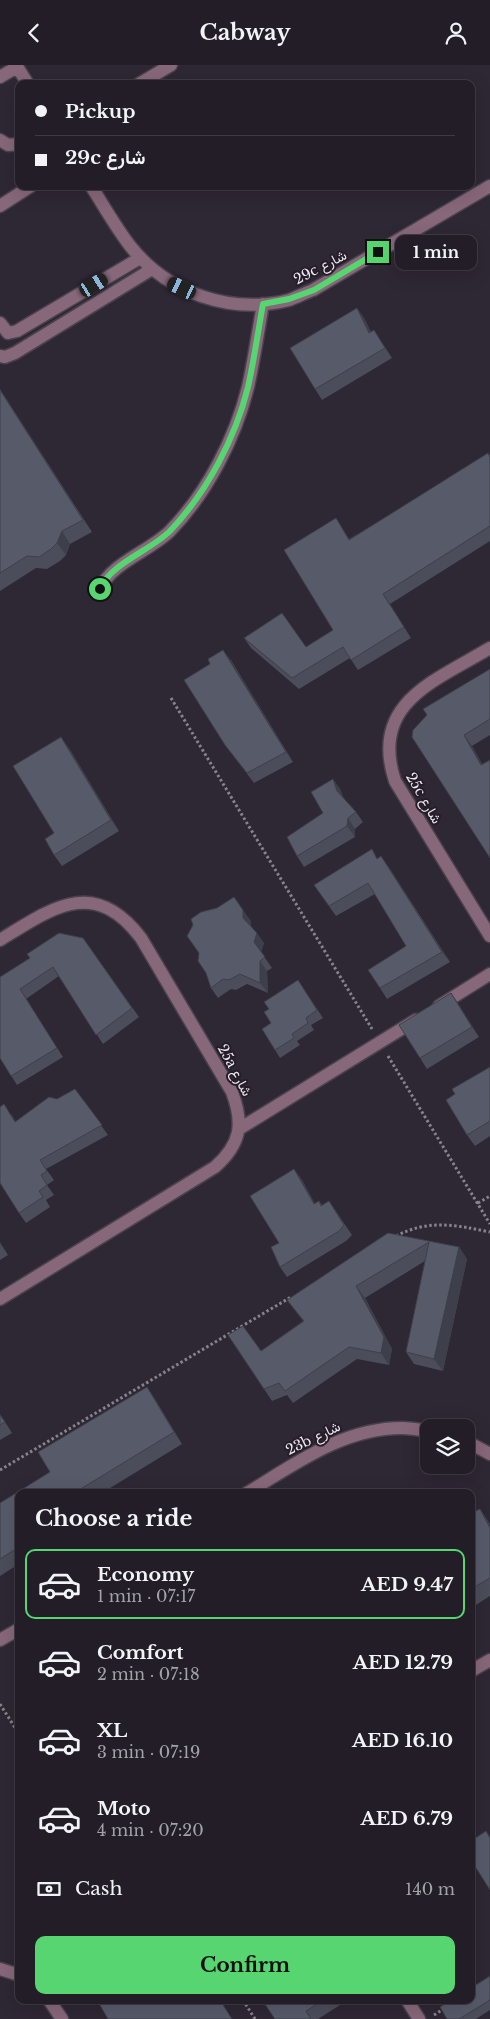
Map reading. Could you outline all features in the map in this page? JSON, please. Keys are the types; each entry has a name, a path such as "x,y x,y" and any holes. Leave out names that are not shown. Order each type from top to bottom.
{"street":[{"path":"146,80 171,65"},
{"path":"0,77 17,66 26,80"},
{"path":"0,139 8,145 15,144"},
{"name":"29c شارع","path":"94,190 140,258 171,282 193,293 216,301 239,304 263,304 289,299 314,290 490,186"},
{"path":"0,207 25,190"},
{"path":"0,323 8,333 17,331 140,258"},
{"path":"0,356 5,357 16,353 152,269"},
{"path":"100,589 112,572 150,548 169,531 187,511 212,472 229,439 245,396 263,304"},
{"name":"25c شارع","path":"490,648 413,696 400,710 392,727 388,745 390,764 396,781 485,915 490,936"},
{"name":"25a شارع","path":"0,940 44,913 61,905 80,903 98,905 115,912 130,923 141,938 232,1092 239,1110 239,1129 235,1144 226,1157 215,1167 0,1299"},
{"path":"239,1129 490,974"},
{"name":"23b شارع","path":"254,1489 337,1440 369,1431 402,1428 420,1430"},
{"path":"475,1446 490,1454"},
{"path":"0,1640 15,1631"},
{"path":"475,1669 490,1660"},
{"path":"0,1969 15,1974"},
{"path":"53,2004 62,2019"},
{"path":"410,2004 419,2019"}],"path":[{"path":"171,698 490,1224"},
{"path":"478,1203 490,1196"},
{"path":"391,1239 413,1229 430,1225 447,1224 490,1232"},
{"path":"0,1470 298,1293"},
{"path":"0,1704 15,1727"},
{"path":"246,2004 255,2019"},
{"path":"426,2019 451,2005"}],"building":[{"path":"357,308 369,333 374,330 385,348 315,389 290,348"},
{"path":"0,390 83,520 62,531 57,543 39,557 27,556 0,573"},
{"path":"488,453 490,457 490,526 383,594 404,627 351,660 343,647 292,678 244,638 282,613 306,647 333,630 284,550 336,518 349,540"},
{"path":"223,650 286,752 247,773 225,745 184,680 210,664 208,659"},
{"path":"490,669 490,719 464,735 481,765 490,760 490,858 412,737 413,730 427,715 423,709"},
{"path":"61,737 111,820 54,855 45,839 54,833 13,766"},
{"path":"333,779 337,791 356,812 348,818 347,826 297,856 287,837 323,813 311,792"},
{"path":"372,849 377,859 381,856 442,952 380,988 368,970 406,946 368,883 329,906 314,885"},
{"path":"234,897 243,910 243,918 257,933 254,942 265,957 260,961 260,983 240,974 229,980 223,979 211,988 206,973 198,961 199,953 187,936 193,925 191,919 201,912 217,908"},
{"path":"59,933 83,938 132,1008 96,1035 53,967 20,989 57,1048 11,1076 0,1058 0,977 30,958 27,954"},
{"path":"298,980 317,1010 306,1018 308,1023 292,1034 294,1038 275,1050 262,1029 271,1023 264,1012 269,1009 264,1002"},
{"path":"451,993 472,1027 420,1058 399,1025"},
{"path":"490,1067 490,1121 467,1135 446,1100 455,1094 452,1089"},
{"path":"75,1089 102,1125 40,1160 47,1171 41,1175 47,1185 39,1191 43,1197 19,1213 0,1183 0,1107 4,1104 15,1122 49,1097 57,1099"},
{"path":"294,1169 314,1204 319,1201 321,1206 329,1201 344,1225 339,1231 280,1267 271,1247 279,1243 250,1196"},
{"path":"388,1233 459,1247 434,1359 406,1352 429,1242 356,1286 384,1337 381,1353 349,1347 285,1391 279,1383 264,1389 228,1335 243,1326 261,1351 304,1321 287,1300"},
{"path":"147,1387 174,1432 81,1489 23,1489 50,1472 38,1452"},
{"path":"0,1415 5,1422 0,1425"},
{"path":"15,1494 15,1550 0,1559 0,1503"},
{"path":"480,1509 490,1528 490,1578 475,1587 475,1511"},
{"path":"486,1831 490,1838 490,1890 475,1866 475,1838"},
{"path":"490,1976 490,2000 459,2019 447,2019 440,2007 445,2004 475,2004 475,1985"},
{"path":"99,2004 223,2004 232,2019 108,2019"},
{"path":"265,2004 317,2004 306,2011 311,2019 275,2019"}],"route":[{"path":"100,589 112,572 150,548 169,531 187,511 217,464 240,413 248,387 263,304 289,299 314,290 378,252"}]}
